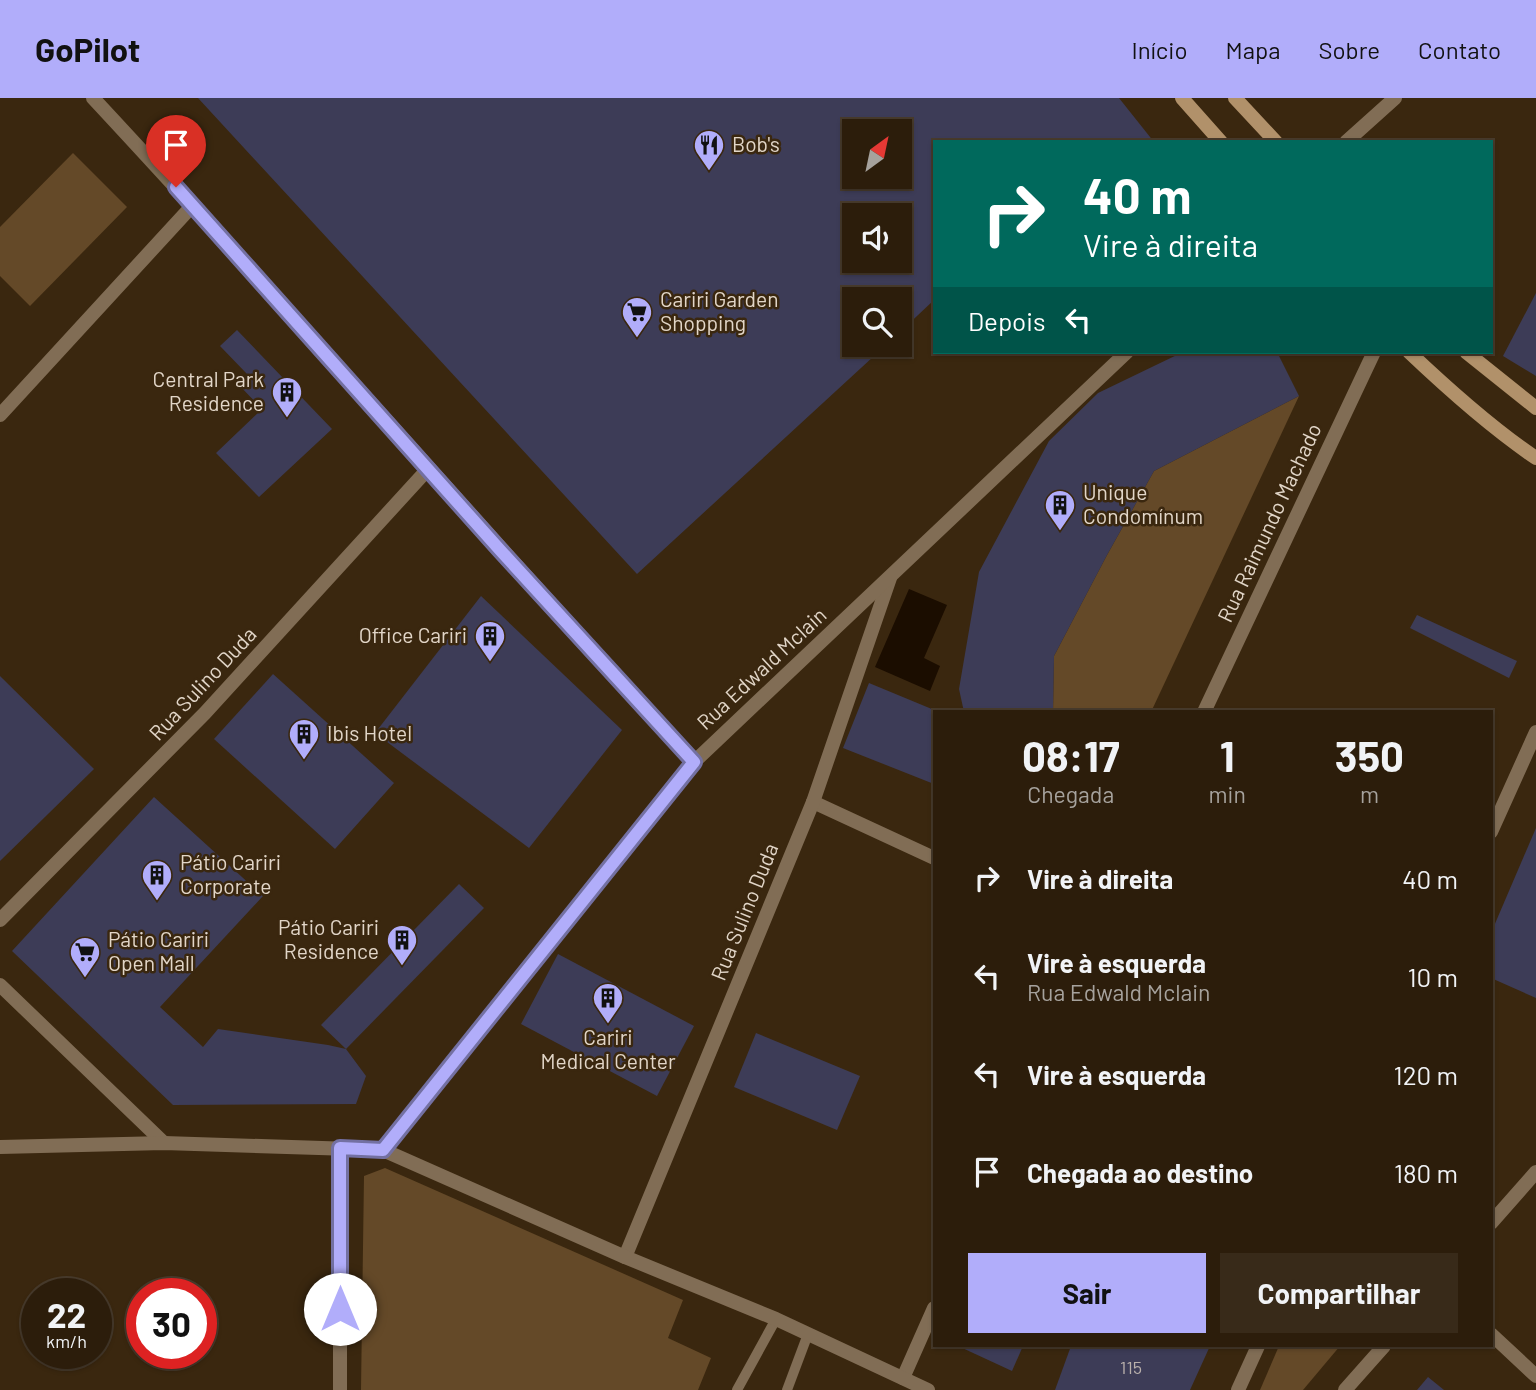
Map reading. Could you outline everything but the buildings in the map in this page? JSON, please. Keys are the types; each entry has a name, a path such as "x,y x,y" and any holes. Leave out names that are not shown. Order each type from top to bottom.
{"main road":[{"path":"1182,98 1219,140"},
{"path":"1236,98 1274,140"},
{"path":"1411,354 1536,458"},
{"path":"1468,354 1536,408"}],"street":[{"path":"93,98 193,205 694,762"},
{"path":"1348,140 1395,98"},
{"path":"0,415 193,205"},
{"name":"Rua Edwald Mclain","path":"383,1150 694,762 1125,354"},
{"name":"Rua Raimundo Machado","path":"1204,710 1373,354"},
{"name":"Rua Sulino Duda","path":"0,920 205,713 428,469"},
{"name":"Rua Sulino Duda","path":"625,1257 813,802 890,578"},
{"path":"1493,828 1536,732"},
{"path":"813,802 933,858"},
{"path":"0,985 164,1143"},
{"path":"0,1147 164,1143 383,1150 625,1257 776,1319 928,1390"},
{"path":"340,1148 340,1390"},
{"path":"1493,1221 1536,1172"},
{"path":"903,1378 933,1310"},
{"path":"1493,1337 1536,1376"},
{"path":"1238,1390 1258,1347"},
{"path":"1345,1390 1383,1347"}],"lane":[{"path":"737,1390 776,1319"},
{"path":"787,1390 808,1334"}],"shaded area":[{"path":"73,153 127,207 30,306 0,276 0,227"},
{"path":"1299,396 1152,710 1053,710 1054,656 1154,471"},
{"path":"909,589 947,605 924,658 940,666 930,691 875,667"},
{"path":"385,1168 683,1300 668,1338 711,1358 698,1390 361,1390 364,1176"},
{"path":"1279,1347 1339,1347 1303,1390 1260,1390"}],"place":[{"name":"Bob's","path":"709,172"},
{"name":"Cariri Garden Shopping","path":"637,339"},
{"name":"Central Park Residence","path":"287,419"},
{"name":"Unique Condomínum","path":"1060,532"},
{"name":"Office Cariri","path":"490,663"},
{"name":"Ibis Hotel","path":"304,761"},
{"name":"Pátio Cariri Corporate","path":"157,902"},
{"name":"Pátio Cariri Residence","path":"402,967"},
{"name":"Pátio Cariri Open Mall","path":"85,979"},
{"name":"Cariri Medical Center","path":"608,1025"}],"route":[{"path":"176,187 500,550 694,762 383,1150 340,1148 340,1309"}]}
